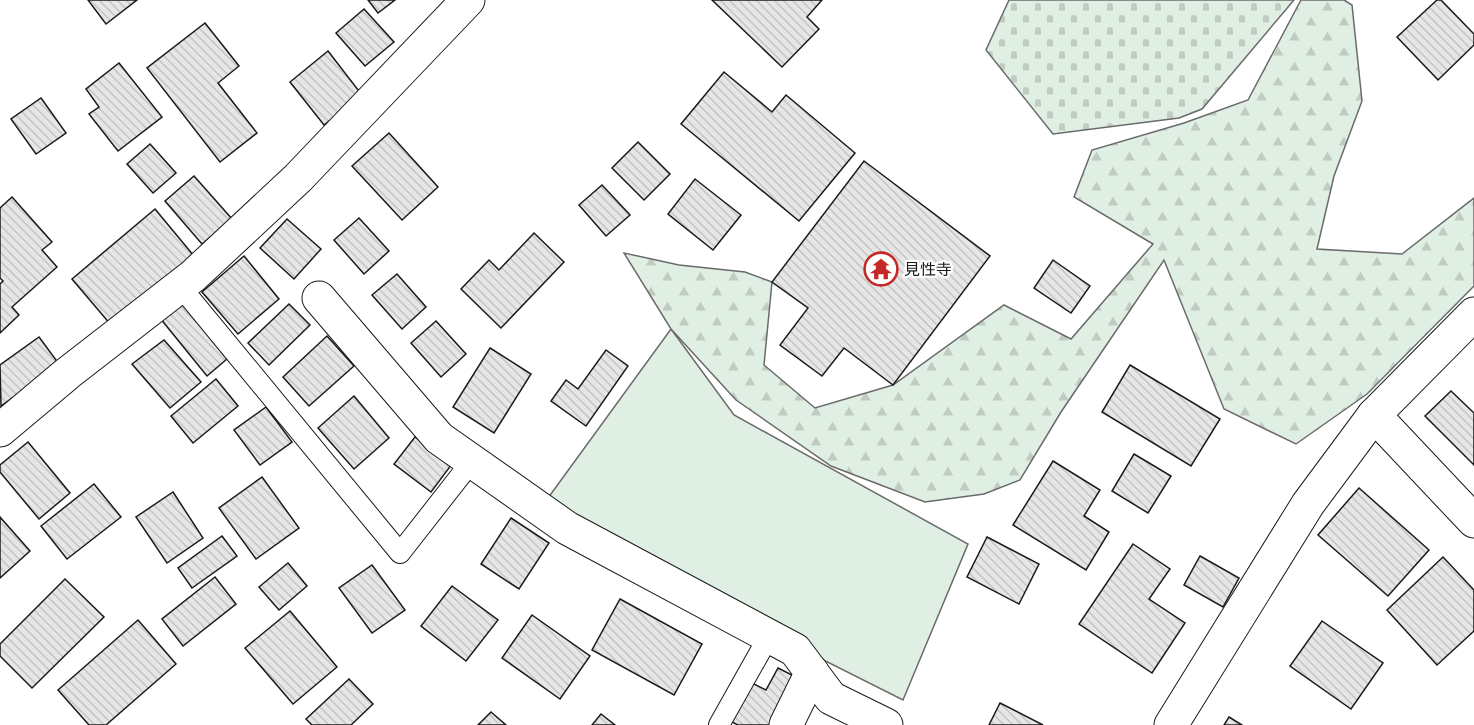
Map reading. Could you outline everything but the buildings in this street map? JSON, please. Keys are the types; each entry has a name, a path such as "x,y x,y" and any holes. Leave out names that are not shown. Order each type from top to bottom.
{"street":[{"path":"0,430 68,373 180,286 298,178 468,0"},
{"path":"319,298 439,438 567,528 795,650 831,698 886,725"},
{"path":"1171,725 1308,504 1374,414 1474,314"},
{"path":"1374,414 1474,521"},
{"path":"786,725 812,672"}],"lane":[{"path":"180,286 400,553 472,461"},
{"path":"718,725 769,636"}],"green space":[{"path":"1009,0 1294,0 1202,109 1179,118 1053,134 986,50"},
{"path":"1301,0 1344,0 1352,5 1362,101 1334,176 1317,249 1402,254 1474,198 1474,286 1367,394 1296,444 1224,409 1164,260 1061,412 1020,480 984,494 925,502 831,466 736,400 671,329 624,253 679,265 745,272 772,282 764,365 815,408 893,385 1004,305 1071,339 1153,244 1074,197 1092,150 1184,123 1248,100"},
{"path":"671,329 734,415 968,544 903,700 676,586 540,509"}],"place":[{"name":"見性寺","path":"881,269"}]}
